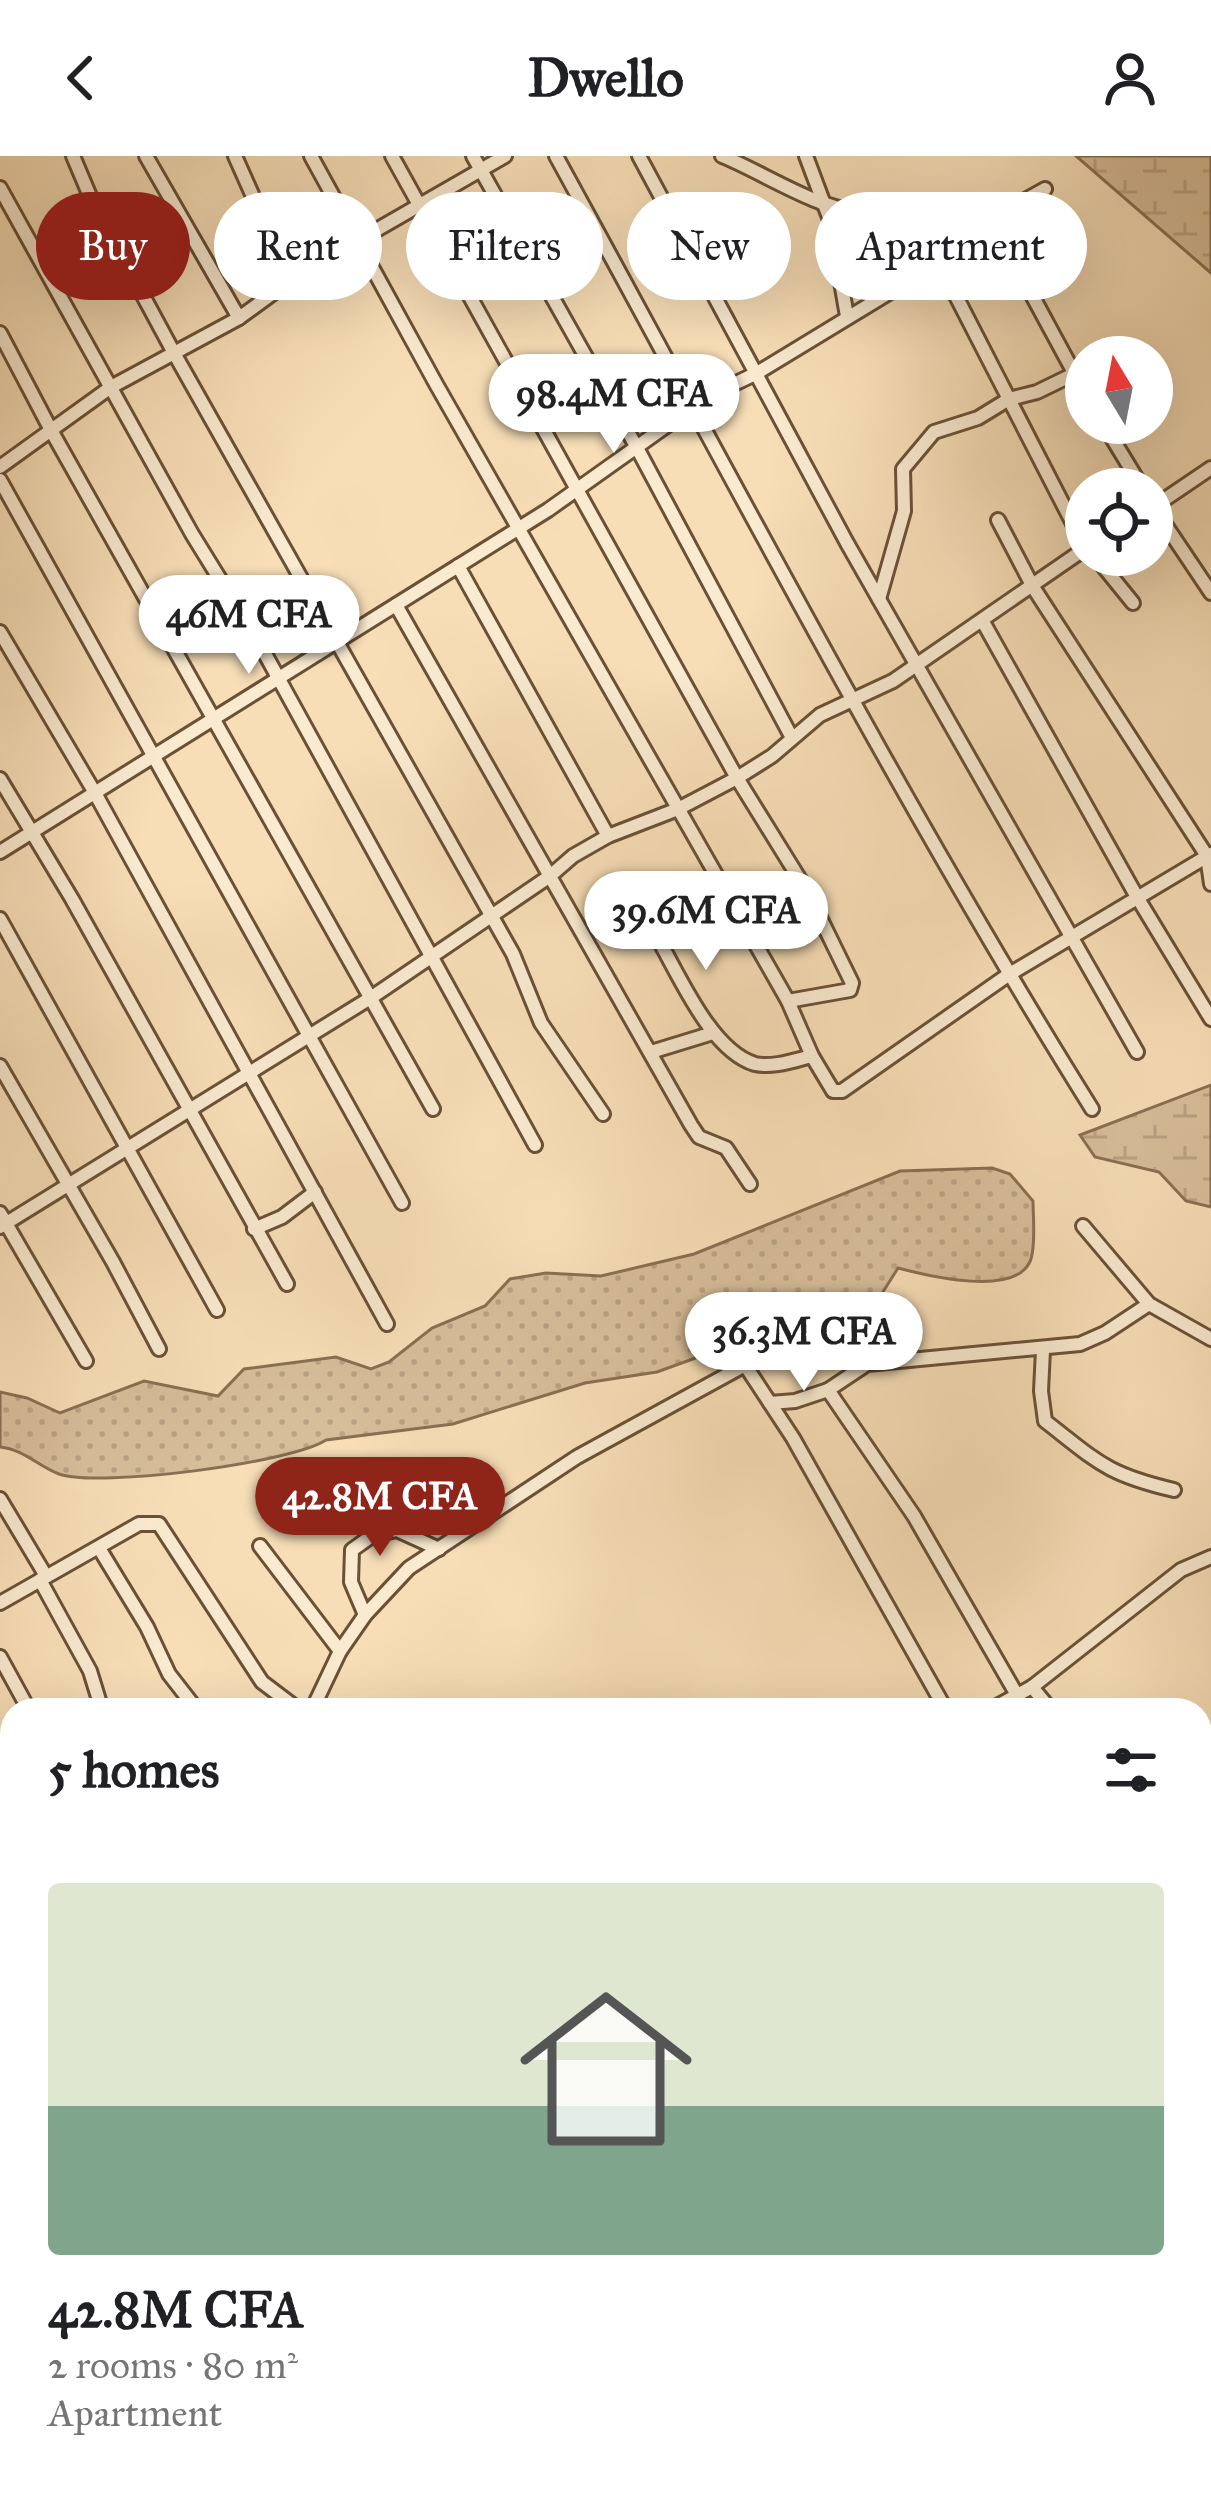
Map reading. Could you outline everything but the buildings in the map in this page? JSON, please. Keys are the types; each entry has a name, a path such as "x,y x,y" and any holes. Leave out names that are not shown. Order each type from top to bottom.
{"street":[{"path":"73,156 92,201 175,353 513,954 541,1023 603,1114"},
{"path":"146,156 239,318"},
{"path":"235,156 250,192"},
{"path":"311,156 330,192"},
{"path":"392,156 412,192"},
{"path":"473,156 791,736"},
{"path":"445,192 505,156"},
{"path":"556,156 1007,975 1092,1109"},
{"path":"639,156 879,599 1137,1052"},
{"path":"722,156 815,199"},
{"path":"806,156 821,192"},
{"path":"0,188 535,1145"},
{"path":"1041,192 1046,189"},
{"path":"382,286 788,1001 833,1091 842,1091 1007,975 1209,855"},
{"path":"0,466 111,387 264,300"},
{"path":"473,300 737,778 808,891 852,983 850,990 788,1001"},
{"path":"844,300 847,316"},
{"path":"0,852 580,489 730,384 757,373 875,300"},
{"path":"958,300 1065,508"},
{"path":"1034,300 1065,357"},
{"path":"0,333 433,1109"},
{"path":"879,599 904,511 903,469 934,432 978,418 1009,399 1065,378"},
{"path":"1173,492 1211,468"},
{"path":"0,480 402,1203"},
{"path":"998,520 1033,586 1209,855 1211,884"},
{"path":"1173,537 1211,593"},
{"path":"86,1361 2,1221 130,1149 372,997 550,877 573,856 737,778 772,756 791,736 893,681 1065,564"},
{"path":"458,566 608,836"},
{"path":"1111,576 1133,603"},
{"path":"396,605 699,1137 726,1148 750,1184"},
{"path":"982,620 1137,898 1211,1019"},
{"path":"0,632 95,793 387,1324"},
{"path":"0,779 287,1284"},
{"path":"0,920 217,1310"},
{"path":"656,938 727,1049 756,1064 812,1056"},
{"path":"651,1052 713,1033"},
{"path":"0,1066 159,1349"},
{"path":"254,1229 282,1217 315,1192"},
{"path":"1084,1226 1149,1304 1211,1339"},
{"path":"770,1403 828,1390 867,1364 1080,1344 1149,1304"},
{"path":"1043,1350 1045,1421 1120,1477 1174,1490"},
{"path":"318,1698 340,1651 364,1616 409,1568 577,1456 742,1365 770,1403 939,1698"},
{"path":"828,1390 914,1516 1017,1695"},
{"path":"0,1499 90,1671 98,1698"},
{"path":"0,1603 139,1524 151,1522 166,1528 262,1682 283,1698"},
{"path":"364,1616 349,1570 352,1550 359,1543 397,1530 439,1549"},
{"path":"260,1546 340,1651"},
{"path":"99,1548 169,1674 188,1698"},
{"path":"1012,1698 1181,1570 1211,1557"},
{"path":"0,1657 22,1698"},
{"path":"1032,1687 1041,1698"}],"green space":[{"path":"1076,156 1211,156 1211,273"},
{"path":"1211,1085 1211,1207 1186,1201 1159,1172 1095,1157 1080,1135"},
{"path":"992,1168 1010,1174 1033,1201 1033,1252 1023,1271 1009,1278 971,1281 898,1268 869,1314 799,1339 723,1348 657,1372 585,1383 453,1424 326,1440 275,1457 194,1471 81,1478 59,1474 0,1447 0,1392 60,1413 144,1381 218,1396 244,1369 336,1357 371,1369 389,1362 432,1328 485,1306 510,1279 546,1273 601,1276 694,1254 900,1171"}]}
